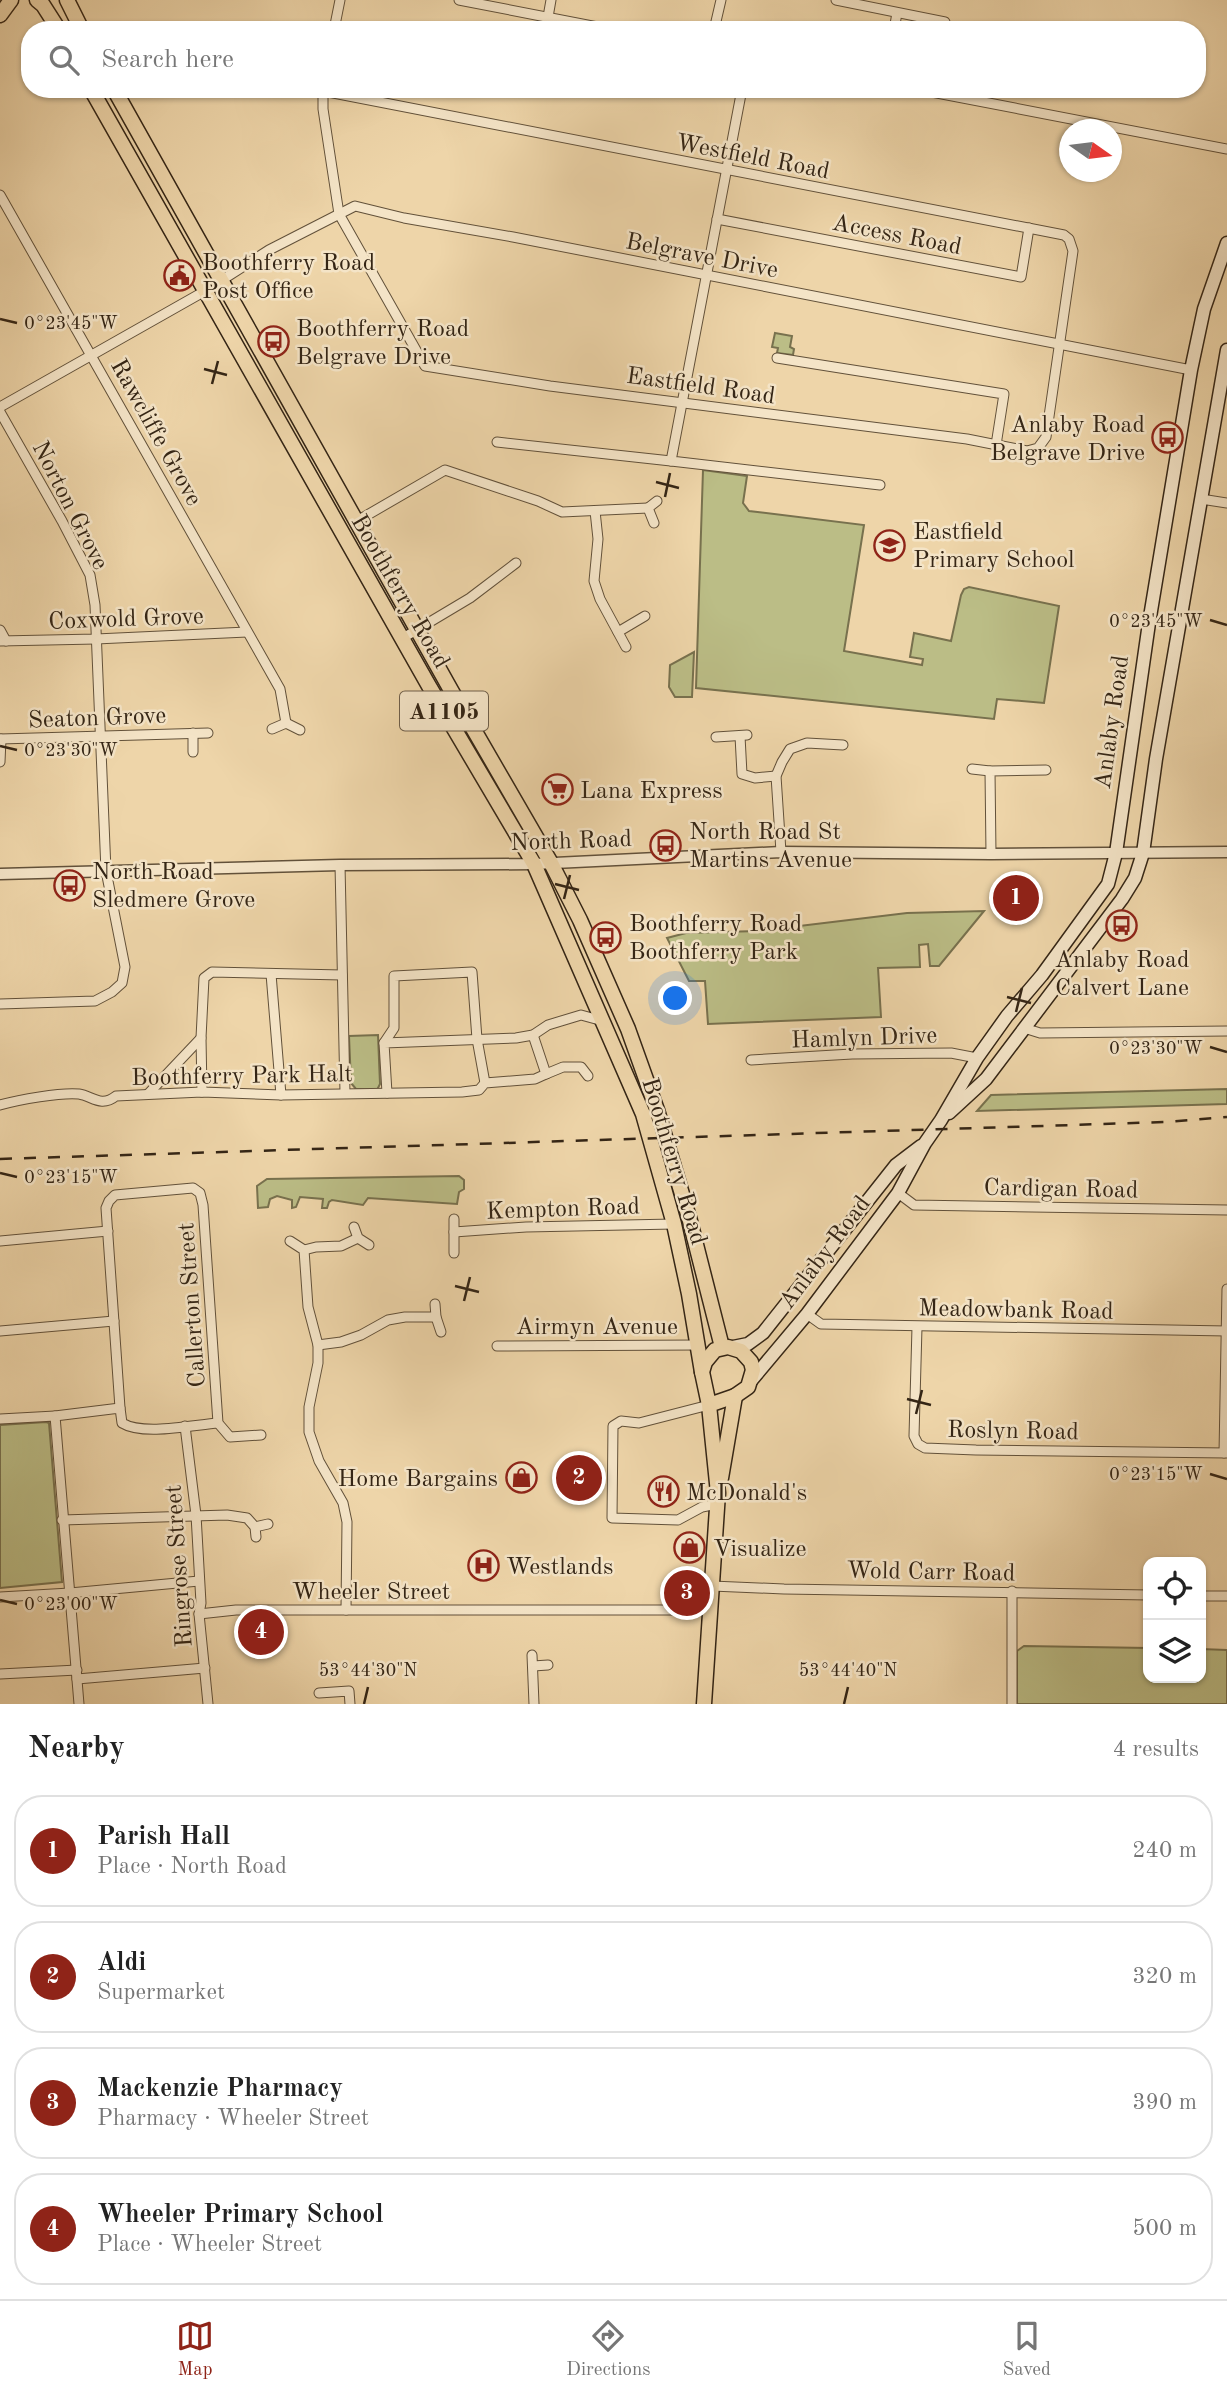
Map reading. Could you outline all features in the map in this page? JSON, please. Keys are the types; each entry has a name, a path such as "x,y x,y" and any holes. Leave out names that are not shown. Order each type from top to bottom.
{"main road":[{"path":"0,15 11,0"},
{"path":"37,0 53,21"},
{"path":"68,0 78,21"},
{"name":"Boothferry Road","path":"96,98 534,864 642,1114 674,1224 704,1377"},
{"name":"Boothferry Road","path":"119,98 551,863 580,920 628,1029 654,1103 727,1347"},
{"name":"Anlaby Road","path":"750,1382 807,1314 898,1193 977,1058 1108,884 1116,853 1149,623 1191,370 1204,309 1227,243"},
{"name":"Anlaby Road","path":"941,1120 986,1079 1135,878 1143,853 1156,759 1227,351"},
{"name":"Anlaby Road","path":"727,1347 748,1344 763,1333 896,1165 925,1143"},
{"path":"727,1347 708,1356 704,1377 712,1392 720,1396 735,1396"},
{"name":"A1105","path":"727,1347 741,1350 751,1362 750,1382"},
{"name":"A1105","path":"704,1377 718,1499"},
{"path":"709,1405 743,1392 750,1382"},
{"name":"A1105","path":"704,1704 718,1499 735,1396"}],"street":[{"path":"336,21 340,0"},
{"path":"459,0 568,21"},
{"path":"548,17 551,0"},
{"path":"716,21 720,0"},
{"path":"836,0 940,21"},
{"path":"896,21 897,13"},
{"path":"323,98 339,214"},
{"name":"Westfield Road","path":"363,98 1064,235 1069,239 1073,251 1060,345"},
{"path":"671,461 740,98"},
{"path":"963,98 1227,149"},
{"name":"Rawcliffe Grove","path":"0,195 279,689 286,723"},
{"name":"Belgrave Drive","path":"222,280 270,250 355,206 404,218 1191,370"},
{"name":"Eastfield Road","path":"339,214 425,366 550,386 681,401 1027,451 1038,449 1046,437 1060,345"},
{"name":"Access Road","path":"718,219 1021,277 1029,228"},
{"path":"0,409 205,291"},
{"path":"777,358 1004,394 996,445"},
{"name":"Norton Grove","path":"0,409 90,575 96,605 106,871 125,967 122,982 113,992 95,1000 0,1004"},
{"path":"496,442 880,485"},
{"path":"357,521 445,470 538,500 562,512 648,508 657,501"},
{"path":"1201,499 1227,503"},
{"path":"648,508 654,523"},
{"path":"596,512 598,539 594,581 600,599 626,647"},
{"path":"403,638 471,598 516,563"},
{"path":"618,632 645,615"},
{"name":"Coxwold Grove","path":"0,630 3,641 247,632"},
{"path":"272,729 286,723 300,730"},
{"name":"Seaton Grove","path":"193,733 193,752"},
{"name":"Seaton Grove","path":"0,762 1,739 208,733"},
{"path":"716,737 744,735 742,774 755,778 776,776"},
{"path":"781,852 776,776 790,749 807,743 845,745"},
{"path":"972,769 1046,770"},
{"path":"990,771 991,854"},
{"name":"North Road","path":"0,874 340,865 534,864 781,852 1227,852"},
{"path":"340,865 345,1093"},
{"path":"202,1092 204,978 212,972 342,975"},
{"path":"387,1093 384,1042 394,1028 394,976 472,972 477,1039 485,1083"},
{"path":"271,974 281,1095"},
{"path":"581,1016 593,998"},
{"path":"384,1042 533,1035 548,1025 581,1016 603,1020"},
{"path":"1024,1028 1040,1033 1227,1031"},
{"path":"533,1035 546,1074"},
{"path":"148,1094 201,1038"},
{"name":"Hamlyn Drive","path":"751,1060 852,1054 951,1053 977,1058"},
{"name":"Boothferry Park Halt","path":"0,1105 18,1100 80,1094 94,1101 110,1100 116,1096 202,1092 281,1095 462,1092 479,1090 485,1083 535,1079 563,1067 581,1068 588,1078"},
{"name":"Callerton Street","path":"185,1426 130,1428 122,1423 106,1208 115,1195 193,1188 200,1193 204,1205 218,1423"},
{"name":"Cardigan Road","path":"898,1193 914,1205 1227,1210"},
{"name":"Kempton Road","path":"454,1219 454,1253"},
{"name":"Kempton Road","path":"454,1232 575,1225 674,1224"},
{"path":"354,1227 358,1238 369,1245"},
{"path":"0,1241 108,1231"},
{"path":"290,1241 304,1250 341,1246 358,1238"},
{"path":"304,1250 308,1307 318,1345 318,1363 309,1407 309,1432 318,1461 344,1503 346,1611"},
{"path":"1225,1453 1227,1289"},
{"path":"435,1304 436,1317 442,1332"},
{"name":"Meadowbank Road","path":"807,1314 821,1324 1226,1331"},
{"path":"318,1345 341,1342 361,1335 388,1320 436,1317"},
{"path":"0,1331 114,1321"},
{"name":"Roslyn Road","path":"917,1327 914,1436 918,1444 925,1448 1225,1453"},
{"name":"Airmyn Avenue","path":"496,1346 698,1345"},
{"path":"709,1405 639,1423 621,1421 613,1426 612,1518 678,1520 718,1499"},
{"path":"0,1419 120,1408"},
{"path":"55,1416 79,1704"},
{"path":"185,1426 218,1423 230,1437 261,1435"},
{"name":"Ringrose Street","path":"185,1426 196,1515 201,1603 199,1614 208,1704"},
{"path":"62,1520 196,1515 247,1518 256,1527 256,1537"},
{"path":"256,1527 268,1524"},
{"path":"0,1597 199,1581"},
{"name":"Wold Carr Road","path":"712,1586 1143,1595"},
{"path":"1012,1591 1012,1704"},
{"path":"1206,1596 1227,1596"},
{"name":"Wheeler Street","path":"199,1614 236,1610 712,1610"},
{"path":"534,1704 532,1660 548,1665"},
{"path":"0,1674 77,1674 205,1668"},
{"path":"319,1693 349,1691 350,1704"}],"green space":[{"path":"775,333 792,336 790,347 794,349 793,355 777,353 778,348 772,347"},
{"path":"703,470 747,476 743,503 749,511 864,525 844,651 922,665 923,659 910,657 914,633 951,641 961,595 964,589 969,587 1059,606 1044,703 997,699 994,719 696,688"},
{"path":"694,652 692,697 675,697 669,687 670,665"},
{"path":"984,911 939,966 930,966 928,944 919,945 920,967 878,968 881,1017 708,1024 705,981 689,981 667,938 686,933 758,931 907,913"},
{"path":"378,1035 380,1084 377,1090 356,1089 351,1083 349,1036"},
{"path":"1227,1089 1227,1104 977,1111 991,1095"},
{"path":"459,1176 464,1180 464,1189 459,1192 457,1204 368,1198 363,1205 332,1200 327,1208 322,1208 323,1199 300,1197 296,1207 292,1208 292,1200 277,1196 270,1199 268,1207 258,1208 257,1186 267,1179"},
{"path":"49,1423 62,1582 0,1588 0,1425"},
{"path":"1024,1646 1143,1648 1143,1683 1206,1683 1206,1649 1227,1650 1227,1704 1017,1704 1017,1651"}],"railway":[{"path":"0,1159 1166,1122 1227,1117"}],"place":[{"name":"Boothferry Road Post Office","path":"179,276"},
{"name":"Boothferry Road Belgrave Drive","path":"273,342"},
{"name":"Anlaby Road Belgrave Drive","path":"1168,438"},
{"name":"Eastfield Primary School","path":"890,545"},
{"name":"Lana Express","path":"557,790"},
{"name":"North Road St Martins Avenue","path":"666,845"},
{"name":"North Road Sledmere Grove","path":"69,885"},
{"name":"Parish Hall","path":"1016,898"},
{"name":"Anlaby Road Calvert Lane","path":"1122,925"},
{"name":"Boothferry Road Boothferry Park","path":"606,937"},
{"name":"Home Bargains","path":"521,1478"},
{"name":"Aldi","path":"579,1478"},
{"name":"McDonald's","path":"663,1492"},
{"name":"Visualize","path":"690,1548"},
{"name":"Westlands","path":"483,1566"},
{"name":"Mackenzie Pharmacy","path":"687,1593"},
{"name":"Wheeler Primary School","path":"261,1632"}]}
